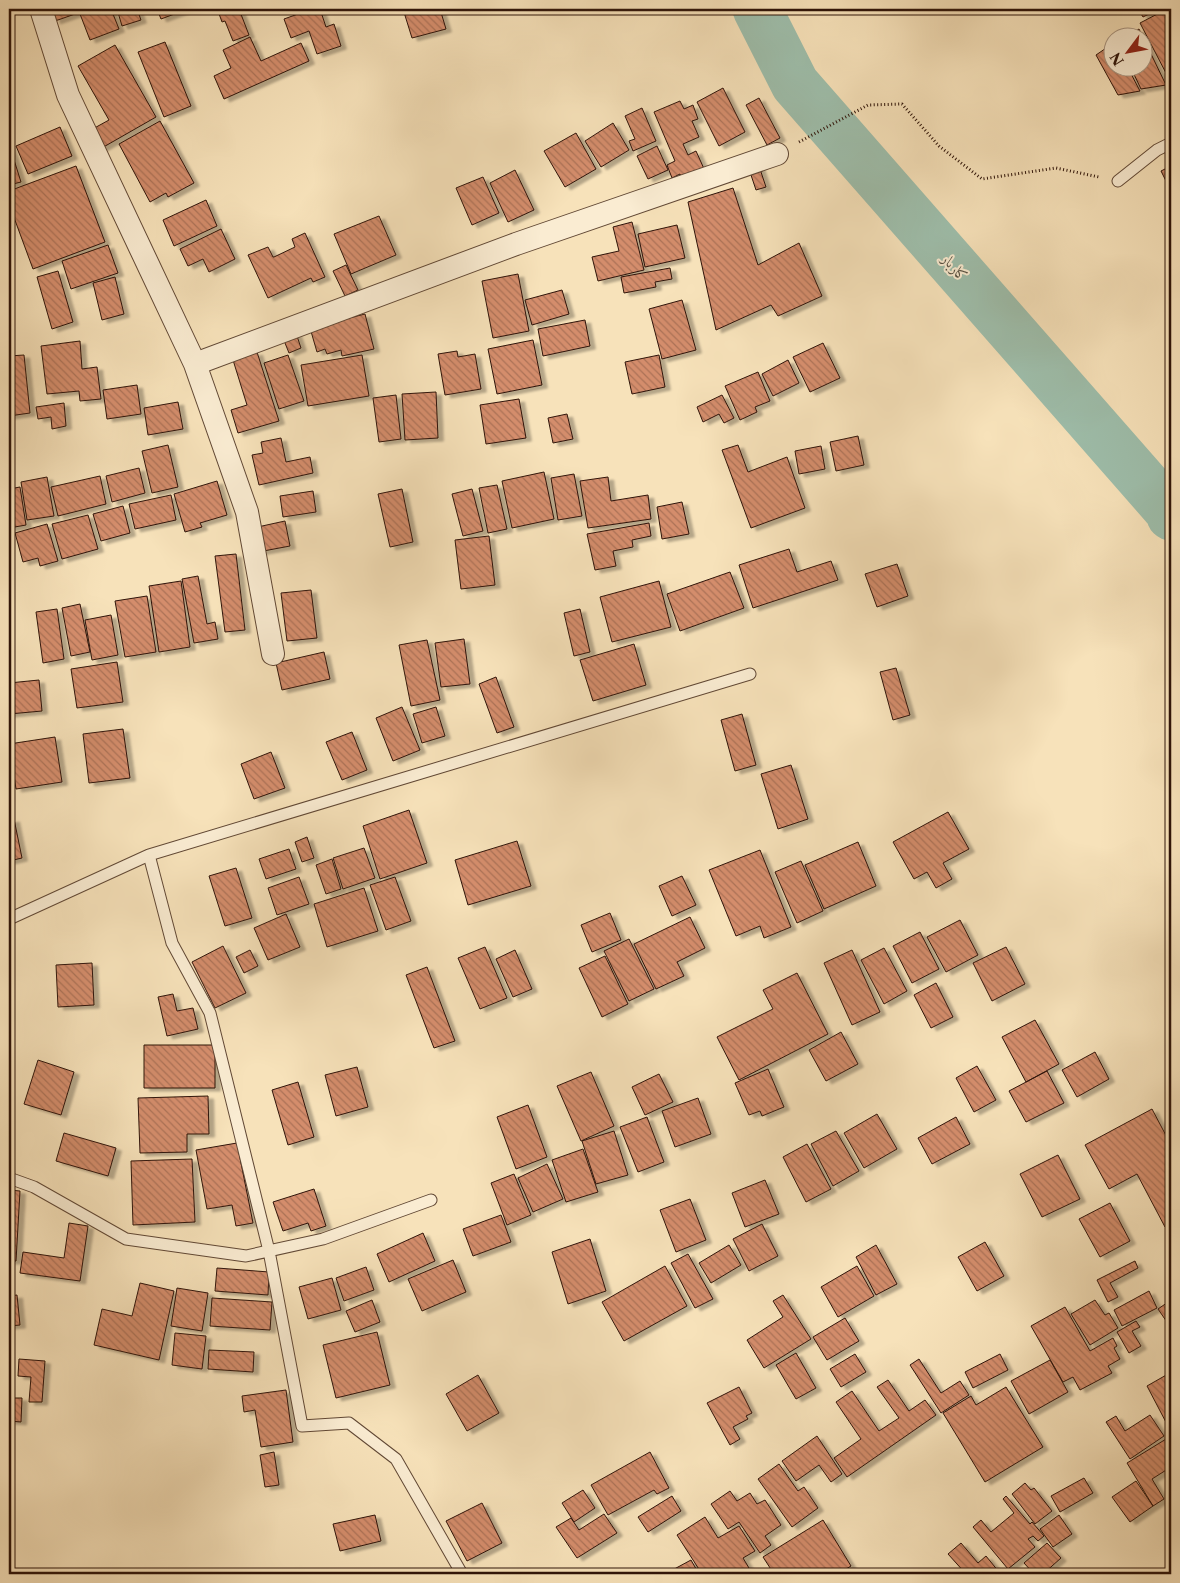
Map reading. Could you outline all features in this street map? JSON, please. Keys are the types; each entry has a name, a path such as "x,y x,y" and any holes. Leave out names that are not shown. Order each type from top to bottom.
{"street":[{"path":"41,9 68,95 195,364 247,512 273,654"},
{"path":"195,364 516,244 777,154"}],"lane":[{"path":"1118,181 1157,150 1171,143"},
{"path":"9,919 149,855 750,674"},
{"path":"149,855 172,943 210,1012 269,1251 302,1426 349,1423 396,1459 462,1574"},
{"path":"9,1178 34,1187 126,1239 246,1256 323,1239 431,1200"}],"path":[{"path":"777,154 868,105 902,104 939,146 982,179 1056,168 1118,181"}],"building":[{"path":"51,9 76,9 78,13 55,21"},
{"path":"95,9 111,9 119,29 90,40 80,14"},
{"path":"117,9 137,9 141,20 122,26"},
{"path":"157,9 188,9 161,19"},
{"path":"239,9 249,35 233,41 225,21 222,22 218,11"},
{"path":"312,9 320,9 326,27 334,24 341,46 317,54 309,31 291,38 284,19"},
{"path":"403,9 440,9 446,29 412,38"},
{"path":"1138,9 1159,9 1143,17"},
{"path":"1167,9 1171,9 1171,76 1168,77 1152,46 1152,28 1143,28 1140,23"},
{"path":"250,37 261,61 301,43 309,61 224,99 214,76 231,68 223,50"},
{"path":"165,42 191,106 164,117 138,52"},
{"path":"115,45 156,117 100,149 89,131 109,120 78,66"},
{"path":"1102,51 1102,66 1096,55"},
{"path":"1152,56 1166,85 1141,89 1136,78 1152,78"},
{"path":"1109,78 1133,78 1140,91 1118,95"},
{"path":"723,88 745,132 719,146 697,102"},
{"path":"759,98 780,138 767,145 746,105"},
{"path":"680,101 684,109 693,105 698,119 692,121 699,137 683,144 688,155 696,151 705,171 683,180 680,174 672,178 667,165 675,161 654,112"},
{"path":"642,108 656,141 633,151 629,141 635,139 625,116"},
{"path":"160,121 194,183 168,197 166,193 150,202 119,144"},
{"path":"613,123 629,150 601,167 585,141"},
{"path":"60,127 72,156 28,174 16,146"},
{"path":"576,133 596,169 565,187 544,151"},
{"path":"9,144 21,182 9,185"},
{"path":"657,146 668,170 648,179 637,156"},
{"path":"76,166 105,242 33,269 9,204 9,191"},
{"path":"759,166 766,187 756,190 749,169"},
{"path":"1171,166 1171,191 1161,171"},
{"path":"515,170 534,210 508,222 490,183"},
{"path":"483,177 499,213 472,225 456,188"},
{"path":"733,188 758,265 799,243 822,296 778,316 771,305 716,330 688,202"},
{"path":"206,200 217,226 174,246 163,220"},
{"path":"379,216 396,255 351,274 334,234"},
{"path":"632,222 644,270 598,281 592,257 619,251 613,227"},
{"path":"677,225 685,258 645,267 638,234"},
{"path":"221,229 235,259 209,272 203,259 188,266 180,249"},
{"path":"305,233 325,277 313,282 311,278 268,298 248,255 268,247 274,257 295,247 292,239"},
{"path":"108,245 118,273 71,289 62,261"},
{"path":"346,265 358,290 345,296 333,271"},
{"path":"670,268 672,279 655,282 656,287 624,293 621,277"},
{"path":"58,271 73,322 52,329 37,277"},
{"path":"518,274 529,331 493,338 482,281"},
{"path":"115,277 124,314 102,320 93,283"},
{"path":"562,290 569,314 532,325 525,300"},
{"path":"682,300 696,350 662,359 649,309"},
{"path":"365,314 374,349 342,356 341,350 327,354 325,349 317,352 310,328"},
{"path":"585,320 590,346 543,356 538,329"},
{"path":"296,333 301,348 289,353 283,338"},
{"path":"533,340 542,385 497,394 488,349"},
{"path":"80,341 82,369 97,367 101,399 80,401 79,391 47,394 41,346"},
{"path":"823,343 840,378 810,392 793,357"},
{"path":"457,351 458,357 475,354 481,389 445,395 438,354"},
{"path":"257,352 279,421 238,433 231,410 247,405 233,360"},
{"path":"24,355 30,413 9,416 9,356"},
{"path":"288,355 304,401 279,409 264,363"},
{"path":"362,355 369,396 308,406 301,365"},
{"path":"659,355 665,387 632,394 625,362"},
{"path":"788,360 799,383 773,396 762,374"},
{"path":"758,372 770,401 755,407 757,412 740,420 725,386"},
{"path":"137,385 141,414 107,419 103,390"},
{"path":"436,392 438,438 405,440 402,394"},
{"path":"396,395 401,439 379,442 373,398"},
{"path":"722,395 734,418 724,423 719,414 703,422 697,407"},
{"path":"519,399 526,438 486,444 480,405"},
{"path":"178,402 183,429 148,435 144,408"},
{"path":"64,403 66,426 52,429 51,417 38,419 36,407"},
{"path":"567,414 573,439 553,443 548,418"},
{"path":"858,436 864,465 836,471 830,442"},
{"path":"281,438 286,462 310,457 313,473 259,485 252,455 263,453 261,442"},
{"path":"168,445 178,487 152,493 142,451"},
{"path":"738,445 748,472 787,457 805,508 751,528 722,450"},
{"path":"821,446 825,469 799,474 795,451"},
{"path":"139,468 145,493 112,502 106,476"},
{"path":"544,472 554,519 512,528 502,481"},
{"path":"574,474 582,516 558,520 551,478"},
{"path":"100,476 106,504 58,516 51,487"},
{"path":"47,477 54,516 27,520 21,482"},
{"path":"608,477 611,501 648,495 651,519 588,528 580,481"},
{"path":"217,481 227,515 200,523 202,527 185,532 174,494"},
{"path":"497,485 507,529 488,533 479,488"},
{"path":"20,487 26,525 9,528 9,489"},
{"path":"402,489 413,542 390,547 378,494"},
{"path":"472,489 483,531 463,536 452,494"},
{"path":"313,491 316,512 283,517 280,496"},
{"path":"171,495 176,520 135,529 129,504"},
{"path":"682,502 689,534 662,539 657,507"},
{"path":"123,506 130,533 101,541 93,514"},
{"path":"88,515 98,549 62,559 52,524"},
{"path":"285,521 290,546 258,552 253,528"},
{"path":"649,523 651,536 632,540 633,547 613,551 616,566 595,570 587,534"},
{"path":"47,524 58,561 40,566 38,558 23,562 15,533"},
{"path":"489,536 495,585 461,589 455,540"},
{"path":"789,549 797,572 831,561 838,580 753,608 739,565"},
{"path":"236,554 245,630 225,632 215,556"},
{"path":"897,564 908,596 877,607 865,574"},
{"path":"730,572 744,608 680,631 667,594"},
{"path":"198,576 207,624 215,622 218,639 194,643 182,579"},
{"path":"181,581 190,647 159,652 149,586"},
{"path":"659,581 671,627 612,642 600,597"},
{"path":"311,590 317,638 287,641 281,593"},
{"path":"147,596 156,652 125,657 115,601"},
{"path":"80,604 90,652 71,656 62,608"},
{"path":"57,609 64,659 43,663 36,612"},
{"path":"580,609 590,652 574,656 564,613"},
{"path":"111,615 118,655 92,660 85,620"},
{"path":"464,639 470,684 441,687 435,643"},
{"path":"427,640 440,700 411,706 399,645"},
{"path":"634,644 646,685 593,701 580,660"},
{"path":"324,652 330,679 282,690 276,663"},
{"path":"117,662 123,702 77,708 71,669"},
{"path":"896,668 910,715 893,720 880,672"},
{"path":"496,677 514,727 497,733 479,684"},
{"path":"39,680 42,711 9,714 9,683"},
{"path":"402,707 420,750 393,761 376,718"},
{"path":"436,707 445,736 422,743 413,714"},
{"path":"742,714 756,765 735,771 721,720"},
{"path":"123,729 130,778 89,783 83,734"},
{"path":"352,732 367,770 342,780 326,742"},
{"path":"55,737 62,782 16,789 9,744"},
{"path":"271,752 285,788 254,799 241,764"},
{"path":"791,765 808,819 778,829 761,774"},
{"path":"409,810 427,863 380,879 363,826"},
{"path":"948,812 969,849 943,863 952,879 936,888 927,872 914,879 893,842"},
{"path":"14,819 22,858 9,861 9,820"},
{"path":"307,837 314,858 302,862 295,842"},
{"path":"517,841 531,886 468,905 455,860"},
{"path":"858,842 876,886 824,909 805,865"},
{"path":"364,848 375,878 343,889 333,858"},
{"path":"289,849 296,869 266,879 259,859"},
{"path":"760,850 791,927 764,938 760,926 736,936 709,870"},
{"path":"332,859 341,889 326,894 316,865"},
{"path":"801,861 823,911 797,923 775,872"},
{"path":"236,868 252,918 225,926 209,876"},
{"path":"682,876 696,905 672,916 659,886"},
{"path":"299,877 309,904 277,915 268,888"},
{"path":"395,877 411,921 386,930 370,885"},
{"path":"364,888 378,931 327,947 314,904"},
{"path":"610,913 621,940 592,952 581,925"},
{"path":"286,914 300,947 268,960 254,928"},
{"path":"690,917 705,948 677,962 684,976 656,989 634,944"},
{"path":"960,920 978,955 946,972 927,937"},
{"path":"920,932 939,969 912,983 893,946"},
{"path":"629,939 654,989 629,1001 604,951"},
{"path":"223,946 246,993 215,1008 192,962"},
{"path":"485,947 507,998 480,1009 458,958"},
{"path":"1006,947 1025,984 992,1001 973,963"},
{"path":"884,948 907,991 884,1004 861,960"},
{"path":"250,950 258,966 244,973 236,957"},
{"path":"515,950 532,989 513,997 496,959"},
{"path":"852,950 880,1012 852,1025 824,963"},
{"path":"605,956 628,1004 602,1017 579,968"},
{"path":"92,963 94,1005 58,1007 56,965"},
{"path":"427,967 455,1041 434,1048 406,975"},
{"path":"797,973 828,1034 739,1080 717,1037 773,1009 763,990"},
{"path":"936,983 953,1017 931,1028 914,995"},
{"path":"173,994 177,1011 193,1008 198,1029 167,1036 158,997"},
{"path":"1035,1020 1059,1064 1026,1082 1002,1037"},
{"path":"841,1032 858,1064 826,1081 809,1050"},
{"path":"144,1045 215,1045 215,1088 144,1088"},
{"path":"1095,1052 1109,1079 1077,1097 1062,1070"},
{"path":"38,1060 74,1072 61,1115 24,1104"},
{"path":"977,1066 996,1100 974,1112 956,1078"},
{"path":"357,1067 368,1107 336,1116 325,1075"},
{"path":"768,1069 784,1107 762,1116 760,1111 749,1115 735,1083"},
{"path":"1047,1071 1064,1103 1026,1122 1009,1091"},
{"path":"591,1072 614,1126 581,1141 557,1086"},
{"path":"659,1074 673,1102 645,1115 632,1087"},
{"path":"298,1082 314,1137 288,1145 272,1090"},
{"path":"208,1096 209,1134 187,1134 187,1152 140,1153 138,1098"},
{"path":"698,1098 711,1134 675,1147 662,1111"},
{"path":"528,1105 547,1157 516,1169 497,1117"},
{"path":"1152,1109 1171,1145 1171,1223 1165,1227 1137,1174 1109,1189 1085,1145"},
{"path":"877,1114 897,1149 864,1168 844,1133"},
{"path":"647,1117 664,1162 638,1172 620,1127"},
{"path":"956,1117 970,1144 932,1164 918,1138"},
{"path":"614,1131 628,1175 596,1184 582,1141"},
{"path":"836,1131 859,1171 833,1186 811,1144"},
{"path":"64,1133 116,1148 108,1176 56,1161"},
{"path":"237,1143 253,1223 236,1226 232,1205 207,1209 196,1150"},
{"path":"807,1144 831,1189 806,1202 783,1157"},
{"path":"583,1149 598,1192 566,1202 552,1160"},
{"path":"1058,1155 1080,1199 1042,1217 1020,1174"},
{"path":"192,1159 195,1222 133,1225 131,1161"},
{"path":"547,1164 563,1199 533,1212 518,1178"},
{"path":"514,1174 531,1215 507,1225 491,1183"},
{"path":"765,1180 779,1214 745,1227 732,1193"},
{"path":"314,1189 326,1226 311,1231 308,1223 283,1231 273,1202"},
{"path":"9,1190 20,1191 16,1261 9,1261"},
{"path":"690,1199 706,1240 676,1252 660,1210"},
{"path":"1110,1203 1130,1241 1100,1257 1079,1219"},
{"path":"501,1215 511,1242 473,1256 463,1229"},
{"path":"69,1223 88,1226 80,1281 20,1273 23,1252 64,1258"},
{"path":"762,1224 778,1256 749,1271 733,1239"},
{"path":"423,1233 435,1261 389,1282 377,1254"},
{"path":"590,1239 606,1291 568,1304 552,1252"},
{"path":"985,1242 1004,1276 977,1291 958,1257"},
{"path":"729,1245 741,1265 711,1283 699,1263"},
{"path":"876,1245 897,1284 876,1295 856,1257"},
{"path":"688,1254 713,1299 695,1308 671,1263"},
{"path":"453,1260 466,1292 422,1311 408,1279"},
{"path":"1135,1261 1138,1268 1110,1283 1118,1297 1108,1302 1097,1280"},
{"path":"665,1266 687,1306 624,1341 602,1302"},
{"path":"857,1266 874,1296 838,1317 821,1287"},
{"path":"366,1267 374,1290 344,1301 336,1278"},
{"path":"217,1268 269,1272 268,1295 215,1291"},
{"path":"332,1278 341,1310 308,1319 299,1287"},
{"path":"140,1283 174,1291 159,1360 94,1345 102,1309 132,1316"},
{"path":"177,1288 208,1293 202,1331 171,1326"},
{"path":"1149,1291 1157,1308 1122,1326 1114,1310"},
{"path":"17,1295 20,1325 9,1326 9,1296"},
{"path":"783,1295 811,1339 764,1368 747,1340 783,1317 773,1301"},
{"path":"212,1298 272,1302 270,1330 210,1326"},
{"path":"372,1300 380,1322 355,1332 346,1311"},
{"path":"1095,1300 1105,1315 1109,1313 1118,1328 1090,1345 1071,1314"},
{"path":"1171,1300 1171,1328 1158,1309"},
{"path":"1065,1307 1090,1351 1113,1338 1117,1346 1114,1348 1120,1359 1108,1366 1112,1373 1080,1390 1073,1377 1063,1382 1031,1326"},
{"path":"845,1318 859,1341 827,1360 813,1337"},
{"path":"1136,1321 1140,1327 1132,1331 1141,1346 1129,1353 1117,1332"},
{"path":"377,1332 390,1385 336,1398 323,1345"},
{"path":"175,1333 206,1336 202,1369 172,1365"},
{"path":"209,1350 254,1352 253,1372 208,1369"},
{"path":"796,1353 816,1388 796,1399 776,1365"},
{"path":"855,1354 866,1372 841,1387 830,1369"},
{"path":"1000,1354 1008,1370 973,1388 965,1372"},
{"path":"19,1359 45,1361 42,1402 29,1402 31,1377 18,1376"},
{"path":"919,1359 941,1393 960,1381 969,1395 941,1413 910,1365"},
{"path":"1050,1360 1068,1392 1029,1414 1011,1381"},
{"path":"1168,1374 1171,1381 1171,1427 1169,1428 1147,1386"},
{"path":"478,1375 499,1413 467,1431 446,1394"},
{"path":"888,1380 909,1411 925,1400 936,1415 847,1477 834,1458 861,1439 836,1402 852,1391 879,1431 899,1418 877,1387"},
{"path":"739,1387 752,1413 746,1416 748,1419 733,1427 740,1439 730,1445 707,1403"},
{"path":"1006,1387 1043,1447 985,1482 943,1413 971,1396 976,1405"},
{"path":"286,1390 293,1442 261,1447 255,1410 244,1412 242,1396"},
{"path":"9,1398 22,1398 21,1422 9,1421"},
{"path":"1150,1415 1164,1436 1130,1459 1106,1422 1116,1416 1125,1431"},
{"path":"817,1436 842,1474 831,1482 819,1465 796,1481 782,1461"},
{"path":"1171,1436 1171,1467 1152,1479 1164,1499 1153,1506 1127,1463"},
{"path":"274,1452 279,1485 265,1487 260,1455"},
{"path":"650,1452 669,1488 657,1494 654,1490 608,1515 591,1485"},
{"path":"779,1464 798,1491 804,1487 818,1508 792,1527 758,1479"},
{"path":"1084,1478 1093,1493 1060,1512 1051,1496"},
{"path":"1136,1481 1153,1506 1130,1522 1112,1497"},
{"path":"1025,1483 1031,1490 1034,1488 1052,1511 1035,1524 1012,1494"},
{"path":"583,1490 595,1508 574,1522 562,1503"},
{"path":"730,1491 737,1501 750,1493 757,1504 765,1500 781,1525 765,1536 771,1545 760,1553 739,1522 728,1529 711,1504"},
{"path":"672,1496 681,1511 648,1532 638,1517"},
{"path":"1006,1496 1030,1524 1032,1522 1044,1536 1038,1541 1033,1536 1028,1539 1035,1547 1008,1569 973,1527 981,1520 991,1532 1014,1513 1003,1499"},
{"path":"482,1503 502,1543 467,1561 446,1521"},
{"path":"604,1514 617,1533 577,1558 556,1527 571,1518 579,1530"},
{"path":"375,1515 381,1541 340,1551 333,1524"},
{"path":"1059,1515 1072,1534 1053,1547 1040,1529"},
{"path":"705,1517 718,1538 739,1526 755,1551 743,1558 749,1568 740,1574 702,1574 677,1535"},
{"path":"823,1520 851,1566 838,1574 774,1574 763,1557"},
{"path":"961,1543 978,1563 986,1556 999,1572 997,1574 966,1574 948,1554"},
{"path":"1047,1543 1061,1558 1043,1574 1034,1574 1024,1563"},
{"path":"691,1560 699,1574 665,1574"}],"waterway":[{"name":"کاربار","path":"757,9 795,84 1171,513 1171,516"}]}
